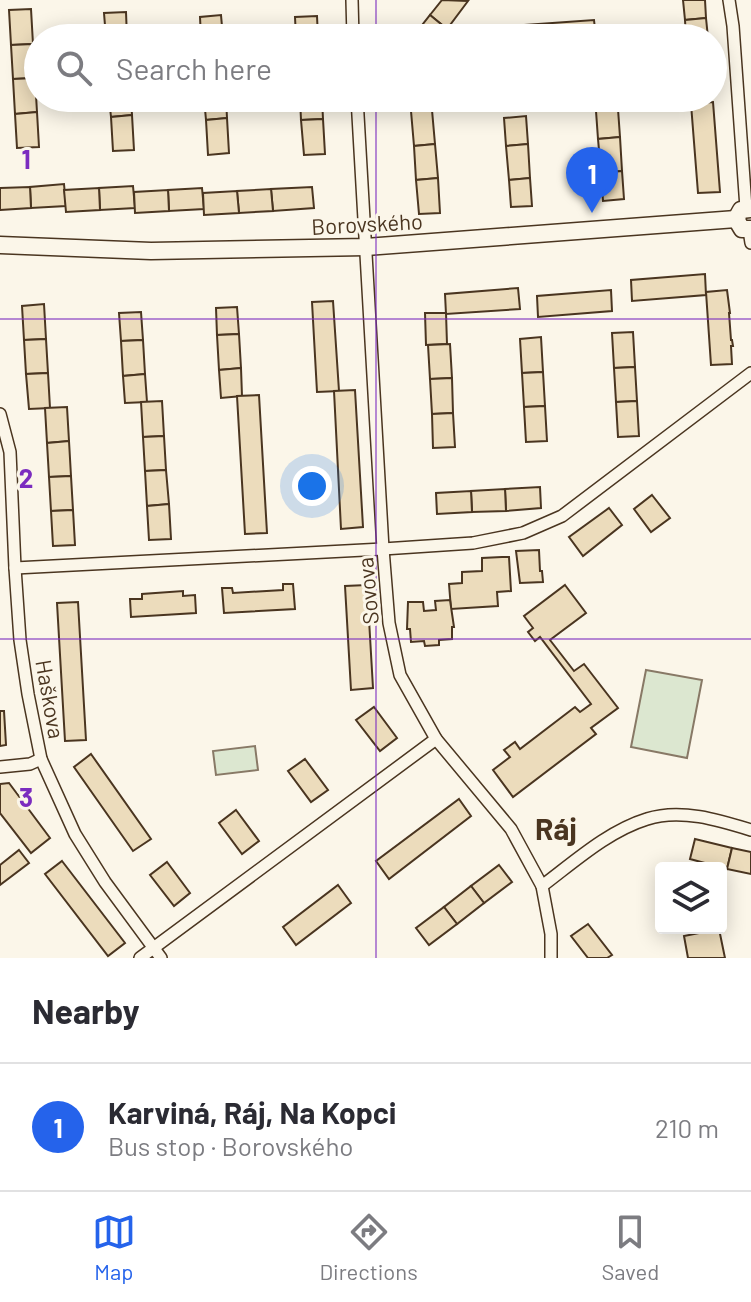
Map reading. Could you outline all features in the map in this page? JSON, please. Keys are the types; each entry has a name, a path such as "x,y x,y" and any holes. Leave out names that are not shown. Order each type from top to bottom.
{"main road":[{"name":"Borovského","path":"0,245 151,251 366,247 747,223"}],"street":[{"path":"352,0 353,24"},
{"path":"729,0 747,223"},
{"name":"Sovova","path":"358,112 383,549 389,623 400,675 436,739 511,829 542,886 551,934 551,958"},
{"path":"15,568 473,543 523,533 562,516 751,373"},
{"name":"Haškova","path":"0,414 10,452 20,640 41,759 75,834 105,882 157,953"},
{"path":"140,958 157,953 436,739"},
{"path":"0,767 30,764 41,759"},
{"path":"542,886 618,831 648,818 680,815 715,819 751,830"}],"green space":[{"path":"646,670 702,680 687,758 631,747"},
{"path":"255,746 258,770 216,775 213,751"}],"building":[{"path":"442,0 468,1 451,24 441,24 430,15"},
{"path":"683,0 705,0 706,18 685,20"},
{"path":"31,9 32,24 24,24 24,44 11,45 9,10"},
{"path":"126,12 126,24 105,24 104,13"},
{"path":"221,15 222,24 200,24 200,17"},
{"path":"430,15 441,24 423,24"},
{"path":"317,16 317,24 295,24 295,17"},
{"path":"706,18 707,24 685,24 685,20"},
{"path":"594,20 594,24 539,24"},
{"path":"24,44 24,78 13,79 11,45"},
{"path":"24,78 24,112 37,112 15,114 13,79"},
{"path":"37,112 39,147 17,148 15,114"},
{"path":"110,112 132,112 132,115 111,117"},
{"path":"205,112 227,112 227,118 206,120"},
{"path":"301,112 323,112 323,119 301,120"},
{"path":"411,112 432,112 435,144 414,146"},
{"path":"596,112 618,112 620,137 598,139"},
{"path":"692,112 714,112 720,192 698,193"},
{"path":"132,115 134,150 113,151 111,117"},
{"path":"526,116 528,144 506,146 504,118"},
{"path":"227,118 229,153 208,155 206,120"},
{"path":"323,119 325,154 304,155 301,120"},
{"path":"620,137 622,171 601,173 598,139"},
{"path":"435,144 438,178 416,180 414,146"},
{"path":"528,144 530,178 509,180 506,146"},
{"path":"622,171 624,199 603,201 601,173"},
{"path":"438,178 440,213 419,214 416,180"},
{"path":"530,178 532,206 511,207 509,180"},
{"path":"64,184 66,206 31,208 30,187"},
{"path":"133,186 135,208 100,210 99,188"},
{"path":"30,187 31,208 0,210 0,188"},
{"path":"312,187 314,208 273,211 271,189"},
{"path":"99,188 100,210 66,212 64,190"},
{"path":"202,188 204,209 169,211 168,190"},
{"path":"271,189 273,211 239,213 237,191"},
{"path":"168,190 169,211 135,213 134,192"},
{"path":"237,191 239,213 204,215 203,193"},
{"path":"705,274 706,295 632,301 631,280"},
{"path":"518,288 520,309 446,314 445,294"},
{"path":"611,290 612,311 538,317 537,296"},
{"path":"727,290 732,364 711,365 706,292"},
{"path":"333,301 339,391 317,392 312,302"},
{"path":"44,304 46,339 24,340 22,306"},
{"path":"237,307 239,334 217,335 216,308"},
{"path":"141,312 143,340 121,341 119,313"},
{"path":"425,313 446,313 447,344 426,345"},
{"path":"633,332 635,367 614,368 612,333"},
{"path":"239,334 241,368 219,370 217,335"},
{"path":"541,337 543,372 522,373 520,339"},
{"path":"46,339 48,373 26,374 24,340"},
{"path":"143,340 145,374 123,376 121,341"},
{"path":"450,344 452,378 430,379 428,345"},
{"path":"635,367 637,401 616,402 614,368"},
{"path":"241,368 242,396 221,398 219,370"},
{"path":"543,372 545,406 524,407 522,373"},
{"path":"48,373 50,408 29,409 26,374"},
{"path":"145,374 147,402 125,403 123,376"},
{"path":"452,378 453,413 432,414 430,379"},
{"path":"355,390 363,527 341,529 334,391"},
{"path":"259,395 267,533 245,534 237,396"},
{"path":"162,401 164,436 143,437 141,402"},
{"path":"637,401 639,436 618,437 616,402"},
{"path":"545,406 547,441 526,442 524,407"},
{"path":"67,407 69,441 47,443 45,408"},
{"path":"453,413 455,447 433,448 432,414"},
{"path":"164,436 166,470 145,471 143,437"},
{"path":"69,441 71,476 49,477 47,443"},
{"path":"166,470 169,504 147,506 145,471"},
{"path":"71,476 73,510 51,511 49,477"},
{"path":"540,487 541,508 506,511 505,489"},
{"path":"505,489 506,511 472,512 471,491"},
{"path":"471,491 472,512 437,514 436,493"},
{"path":"652,495 670,518 651,532 634,509"},
{"path":"169,504 171,539 149,540 147,506"},
{"path":"609,508 622,525 583,556 569,537"},
{"path":"73,510 75,545 53,546 51,511"},
{"path":"539,550 543,582 520,583 516,551"},
{"path":"509,557 511,591 497,592 498,606 451,609 449,584 462,583 462,572 482,571 482,558"},
{"path":"283,584 293,584 295,609 224,613 222,588 232,588 233,593 283,590"},
{"path":"367,585 373,688 351,690 345,586"},
{"path":"565,585 586,613 550,640 574,671 584,664 618,708 591,728 596,734 513,797 493,770 510,757 504,750 515,742 520,749 575,707 580,712 591,704 540,637 535,641 528,632 533,628 524,616"},
{"path":"183,591 183,596 195,595 196,613 131,617 130,599 142,599 142,594"},
{"path":"450,600 454,627 452,639 439,640 439,645 425,646 424,641 411,642 410,629 407,629 408,602 423,602 424,611 436,610 435,601"},
{"path":"78,602 86,740 65,741 57,603"},
{"path":"374,707 397,738 380,751 356,720"},
{"path":"0,711 4,711 6,745 0,746"},
{"path":"91,754 151,839 133,851 74,767"},
{"path":"305,759 328,790 311,802 288,771"},
{"path":"9,783 50,838 31,853 0,813 0,784"},
{"path":"459,799 471,816 389,879 376,861"},
{"path":"236,810 259,841 242,854 219,823"},
{"path":"695,839 732,848 727,869 727,862 690,859"},
{"path":"732,848 751,852 751,874 727,869"},
{"path":"19,850 29,863 0,885 0,865"},
{"path":"62,861 125,943 108,956 45,874"},
{"path":"167,862 190,893 174,906 150,875"},
{"path":"499,865 512,882 484,903 471,886"},
{"path":"338,885 351,903 296,945 283,927"},
{"path":"471,886 484,903 457,924 444,907"},
{"path":"444,907 457,924 429,945 416,928"},
{"path":"588,924 612,955 588,958 571,936"},
{"path":"720,934 725,958 688,958 684,936"}],"place":[{"name":"Karviná, Ráj, Na Kopci","path":"592,213"}],"district":[{"name":"Ráj","path":"556,828"}]}
